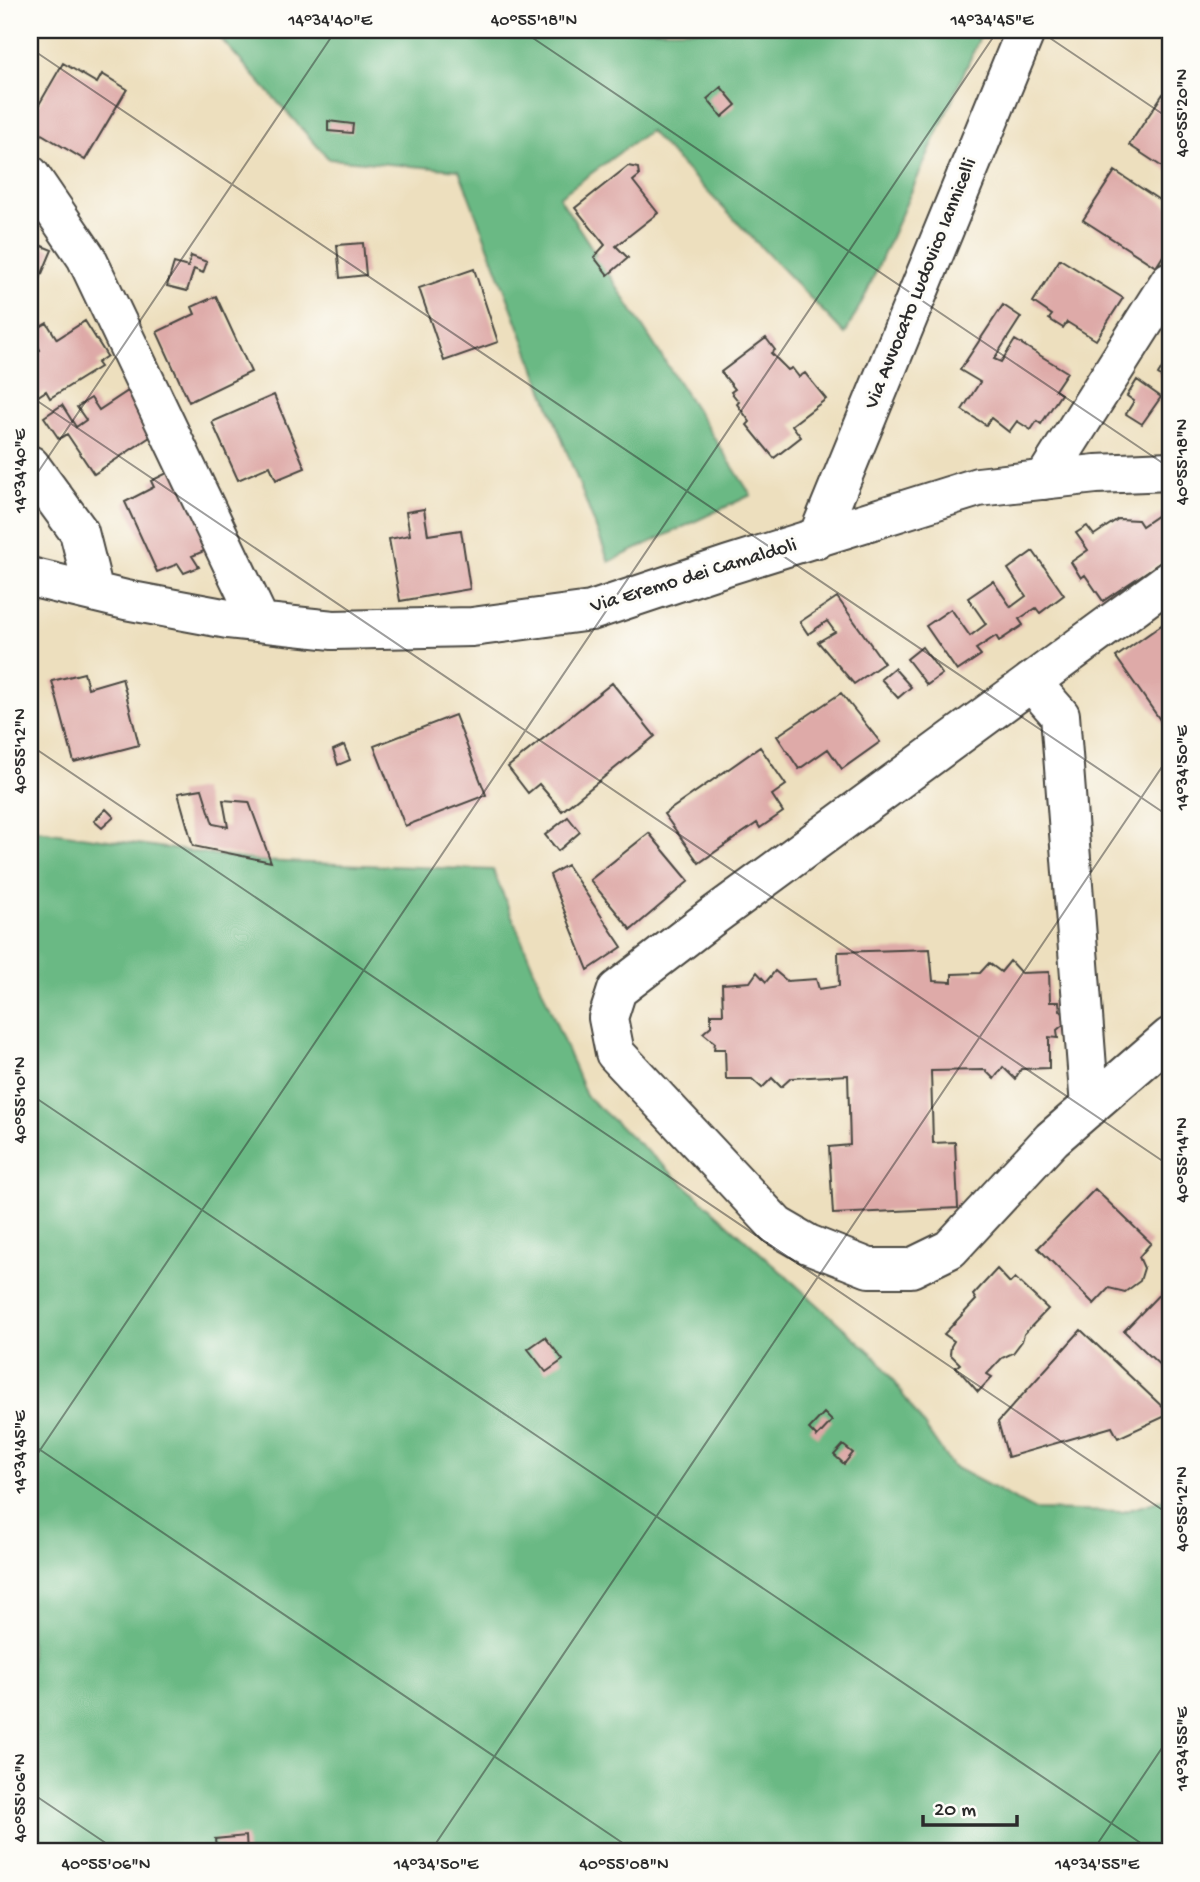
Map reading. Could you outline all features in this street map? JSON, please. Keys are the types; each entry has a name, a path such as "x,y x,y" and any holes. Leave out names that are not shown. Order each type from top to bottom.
{"street":[{"name":"Via Avvocato Ludovico Iannicelli","path":"817,538 1026,30"},
{"path":"30,175 86,257 260,622"},
{"path":"1044,480 1170,281"},
{"path":"30,465 79,532 94,592"},
{"name":"Via Eremo dei Camaldoli","path":"30,577 215,617 333,630 472,627 591,611 978,487 1096,474 1170,471"},
{"path":"1170,580 617,990 608,1018 615,1053 777,1226 808,1244 869,1268 911,1268 950,1249 1052,1139 1170,1037"},
{"path":"1031,682 1060,715 1090,1107"}],"green space":[{"path":"213,30 983,30 865,296 845,334 649,131 559,197 751,495 609,562 459,170 329,159"},
{"path":"30,829 259,861 493,870 586,1096 878,1359 952,1466 1035,1510 1123,1512 1170,1497 1170,1852 30,1852"}],"building":[{"path":"63,63 97,83 102,74 127,89 85,160 30,127 30,120"},
{"path":"721,87 736,105 722,117 707,99"},
{"path":"1163,94 1170,99 1170,172 1129,145"},
{"path":"328,121 353,124 352,133 328,131"},
{"path":"628,166 638,168 639,176 633,181 658,213 616,246 628,258 608,275 594,257 605,245 575,208"},
{"path":"1115,171 1170,207 1170,245 1156,267 1083,220"},
{"path":"30,241 52,250 30,302"},
{"path":"363,243 366,275 340,278 337,245"},
{"path":"191,256 207,262 203,273 194,269 187,291 167,286 174,263 188,267"},
{"path":"1060,259 1123,298 1096,340 1067,322 1063,328 1049,319 1052,315 1033,302"},
{"path":"474,269 498,342 444,361 419,288"},
{"path":"216,296 251,372 189,402 157,332 195,314 192,307"},
{"path":"1003,305 1021,317 994,359 1001,362 1015,340 1067,372 1055,390 1061,394 1041,424 1037,421 1031,430 1017,421 1009,432 991,418 986,425 962,410 980,382 960,370"},
{"path":"85,321 107,356 97,363 100,367 50,398 46,391 35,398 30,390 30,357 40,350 30,333 47,323 57,339"},
{"path":"766,338 775,350 771,353 788,370 792,368 799,377 805,373 826,399 792,425 801,437 774,458 747,425 750,422 731,392 735,389 721,372"},
{"path":"1170,355 1170,383 1158,375"},
{"path":"1137,380 1161,397 1142,424 1126,414 1134,401 1127,396"},
{"path":"128,391 156,433 94,474 67,434 59,439 44,417 62,405 76,427 86,420 77,407 91,398 99,410"},
{"path":"274,395 305,468 276,480 270,466 238,480 212,422"},
{"path":"179,467 216,546 192,556 199,567 184,573 178,564 157,572 125,502 154,487 151,481"},
{"path":"1170,507 1170,556 1103,601 1085,575 1081,578 1071,562 1088,550 1076,533 1087,526 1094,535 1118,519 1138,520 1142,526"},
{"path":"424,509 428,535 461,530 470,589 400,601 389,539 410,535 406,512"},
{"path":"1033,551 1064,595 1040,613 1036,608 1019,619 1023,625 999,641 996,636 976,649 981,655 957,671 926,626 951,609 970,636 986,624 968,598 993,581 1011,607 1026,596 1008,569"},
{"path":"837,597 884,663 854,684 818,642 835,632 827,621 808,634 800,622"},
{"path":"1163,624 1170,635 1170,734 1116,657"},
{"path":"922,647 942,674 927,685 907,659"},
{"path":"894,668 911,687 898,698 881,679"},
{"path":"84,673 88,688 122,678 139,745 74,762 52,681"},
{"path":"612,683 655,736 562,811 539,784 528,793 508,767"},
{"path":"841,693 880,742 842,769 828,749 799,769 777,736"},
{"path":"455,715 486,795 405,826 374,746"},
{"path":"344,745 350,760 338,765 333,750"},
{"path":"760,747 786,785 772,795 783,812 760,828 757,823 699,863 664,814"},
{"path":"202,789 213,824 228,827 223,800 249,802 271,862 193,846 178,793"},
{"path":"106,809 114,817 102,828 94,821"},
{"path":"568,817 580,832 558,851 545,835"},
{"path":"649,833 689,881 631,930 590,880"},
{"path":"567,865 622,947 588,970 550,875"},
{"path":"930,949 933,981 952,982 952,974 980,973 989,963 1001,972 1010,961 1021,973 1049,972 1050,1002 1059,1002 1060,1010 1069,1020 1057,1030 1058,1038 1049,1037 1049,1068 1021,1069 1015,1079 1003,1067 994,1079 985,1070 931,1071 933,1143 955,1142 958,1208 833,1214 829,1147 850,1145 848,1075 791,1078 781,1087 772,1078 762,1088 752,1079 726,1079 725,1049 714,1049 715,1043 703,1033 711,1026 711,1014 723,1014 722,984 750,982 757,972 766,982 775,971 787,981 816,979 819,989 839,986 838,952"},
{"path":"1095,1189 1151,1243 1139,1257 1144,1268 1140,1281 1125,1292 1109,1288 1094,1304 1038,1248"},
{"path":"997,1269 1010,1283 1015,1278 1048,1309 1024,1334 1013,1353 1002,1358 987,1374 992,1377 978,1392 956,1367 960,1364 950,1354 954,1341 944,1334 976,1300 973,1295"},
{"path":"1170,1283 1170,1375 1124,1331"},
{"path":"1081,1330 1170,1414 1118,1438 1112,1427 1008,1457 998,1422"},
{"path":"545,1337 563,1360 546,1372 528,1349"},
{"path":"824,1413 832,1421 817,1437 809,1429"},
{"path":"843,1445 853,1453 844,1464 834,1455"},
{"path":"246,1836 247,1852 223,1852 223,1846 216,1846 215,1839"}]}
